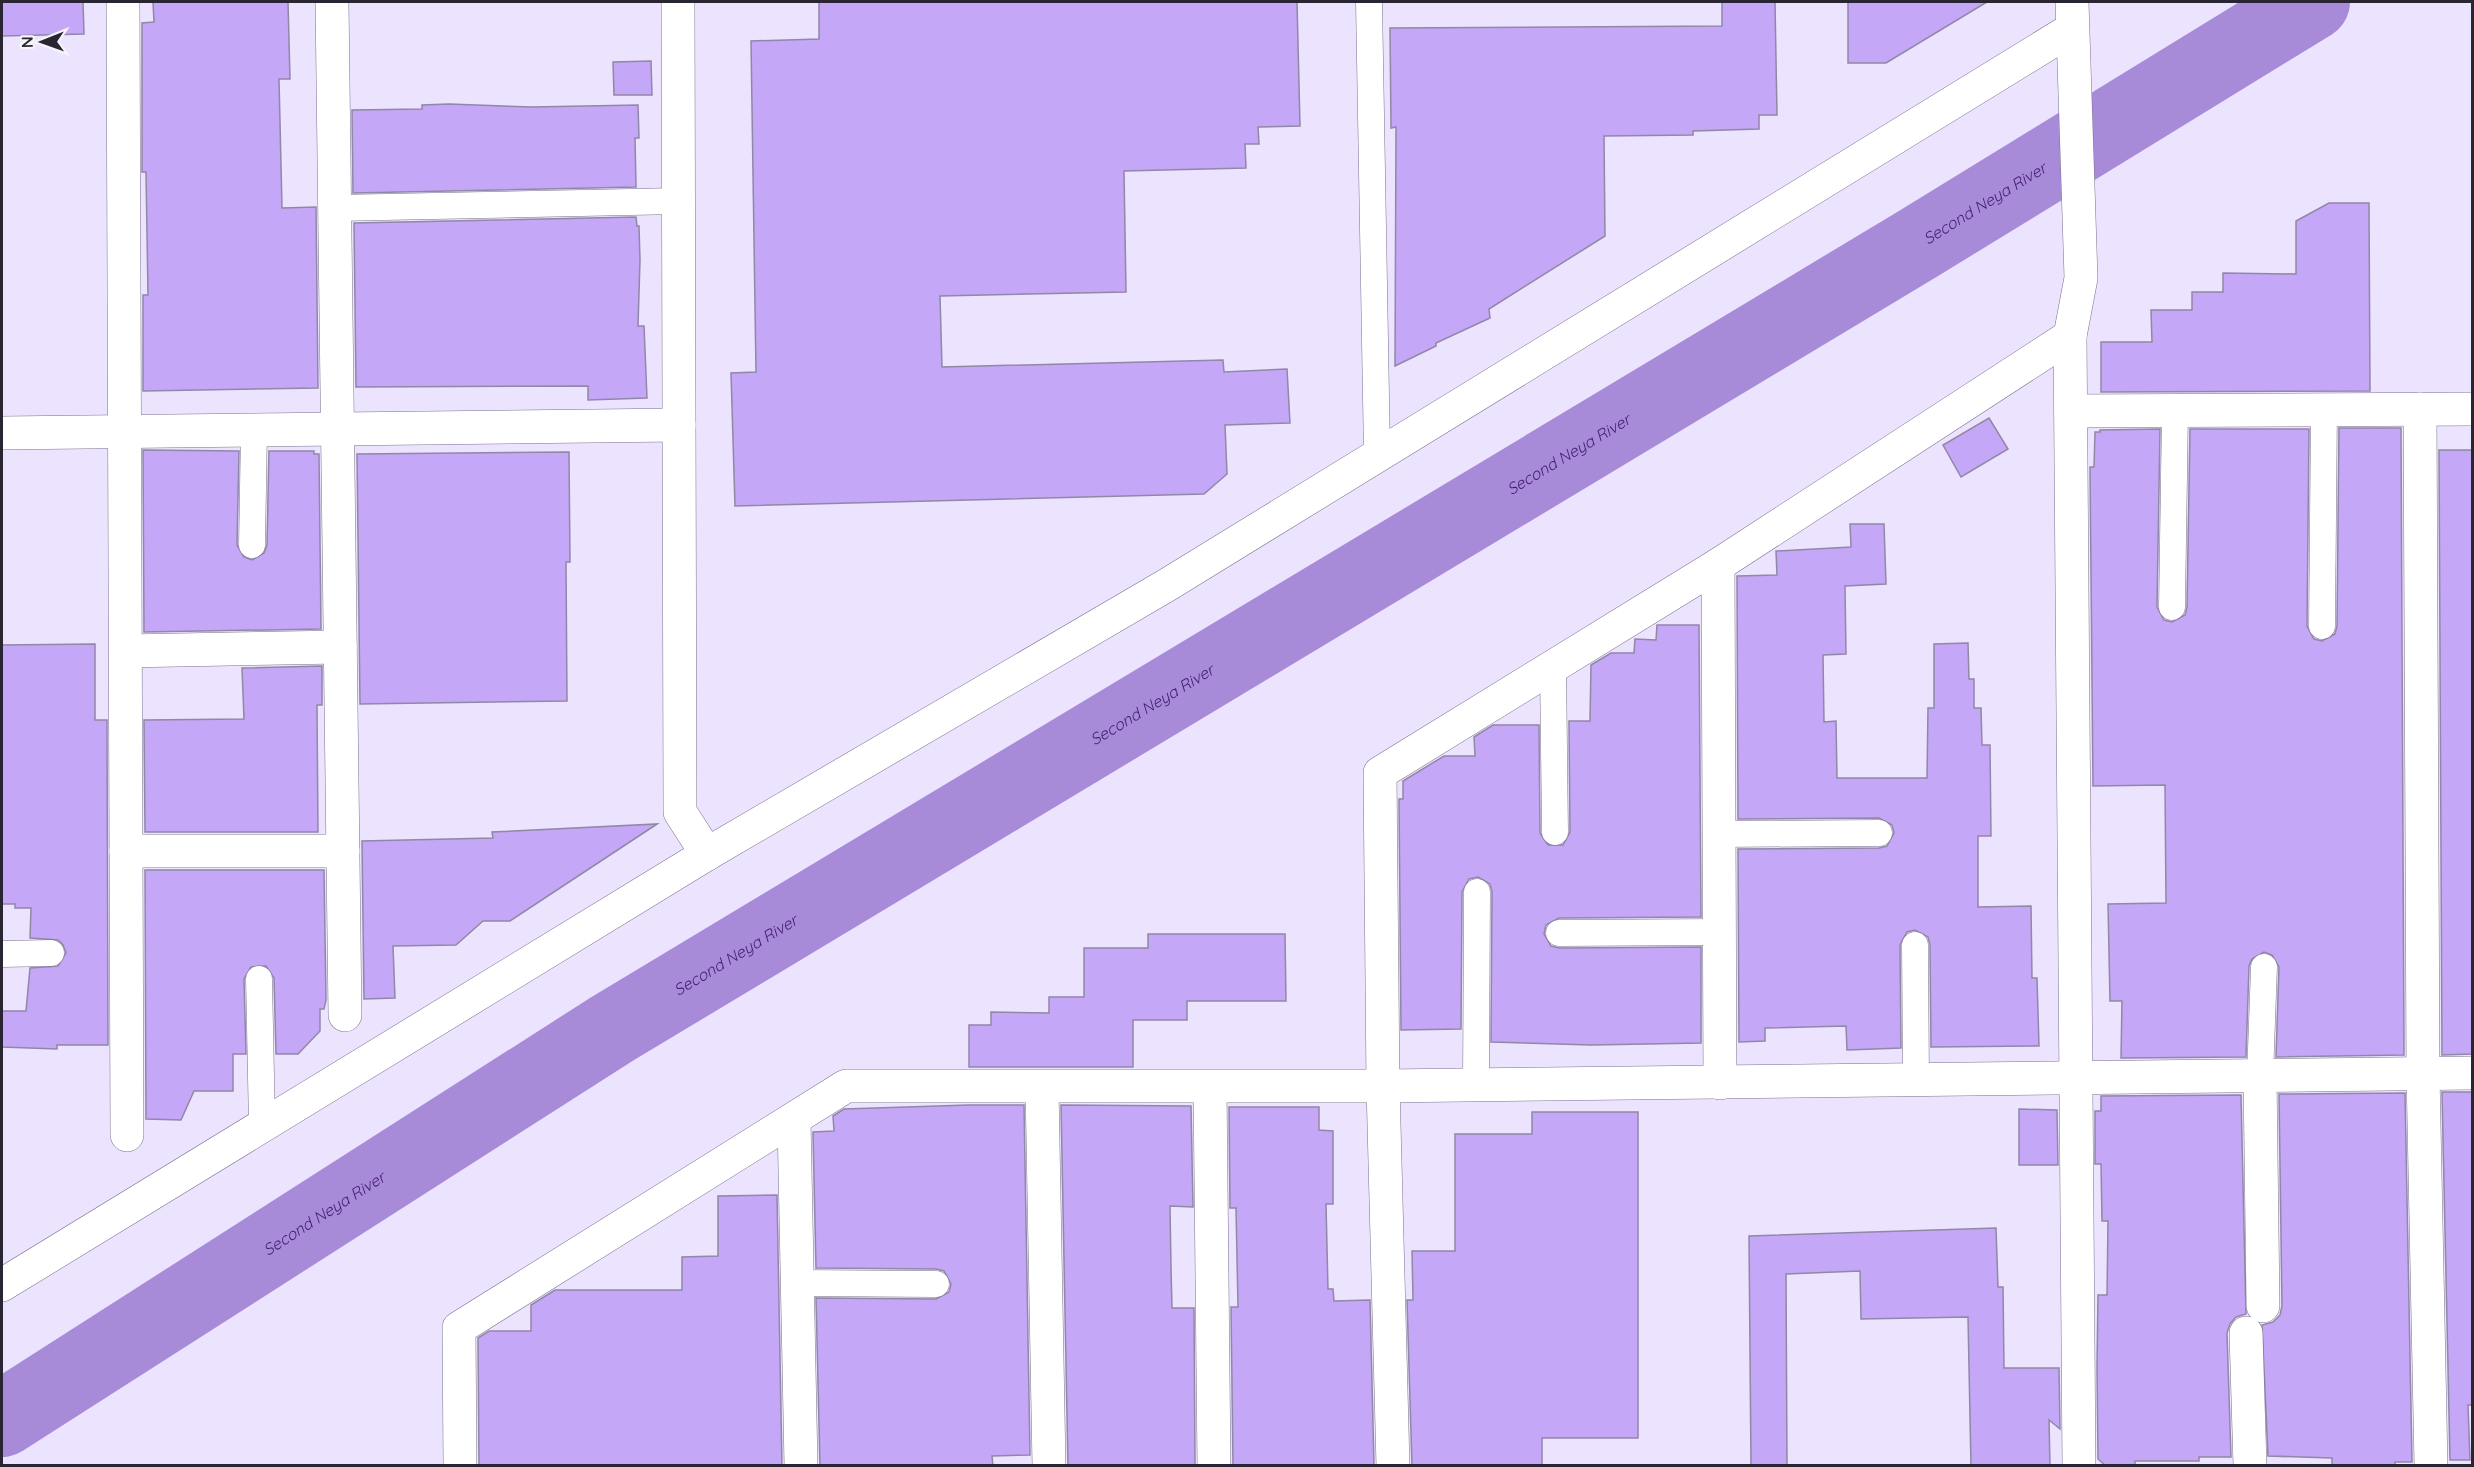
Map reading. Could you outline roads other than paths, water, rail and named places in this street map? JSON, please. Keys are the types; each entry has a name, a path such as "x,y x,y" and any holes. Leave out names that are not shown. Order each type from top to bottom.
{"street":[{"path":"123,2 127,1135"},
{"path":"332,2 345,1015"},
{"path":"678,2 680,812 706,854"},
{"path":"2,1285 706,854 1167,585 2072,29 2081,278 2070,336 2079,1466"},
{"path":"1393,1466 1383,1086 1380,773 1718,566 2070,336"},
{"path":"2420,409 2423,1074 2431,1466"},
{"path":"2071,411 2472,409"},
{"path":"2,433 679,424"},
{"path":"1718,566 1720,1083"},
{"path":"126,651 340,647"},
{"path":"126,851 343,851"},
{"path":"460,1466 459,1328 846,1086 1383,1086 2075,1080 2472,1073"},
{"path":"2260,1076 2263,1306"},
{"path":"1042,1087 1049,1466"},
{"path":"1210,1087 1214,1466"},
{"path":"794,1120 801,1466"},
{"path":"2246,1333 2250,1466"}],"lane":[{"path":"1369,2 1377,454"},
{"path":"334,208 679,201"},
{"path":"2322,626 2324,410"},
{"path":"2172,607 2175,411"},
{"path":"252,545 254,430"},
{"path":"1553,667 1555,832"},
{"path":"1719,834 1879,833"},
{"path":"1476,1085 1477,892"},
{"path":"1559,933 1719,932"},
{"path":"1915,945 1916,1081"},
{"path":"2,954 51,953"},
{"path":"2260,1076 2265,967"},
{"path":"259,979 262,1125"},
{"path":"797,1283 936,1284"}],"waterway":[{"name":"Second Neya River","path":"2,1419 612,1029 1916,245 2312,2"}]}
